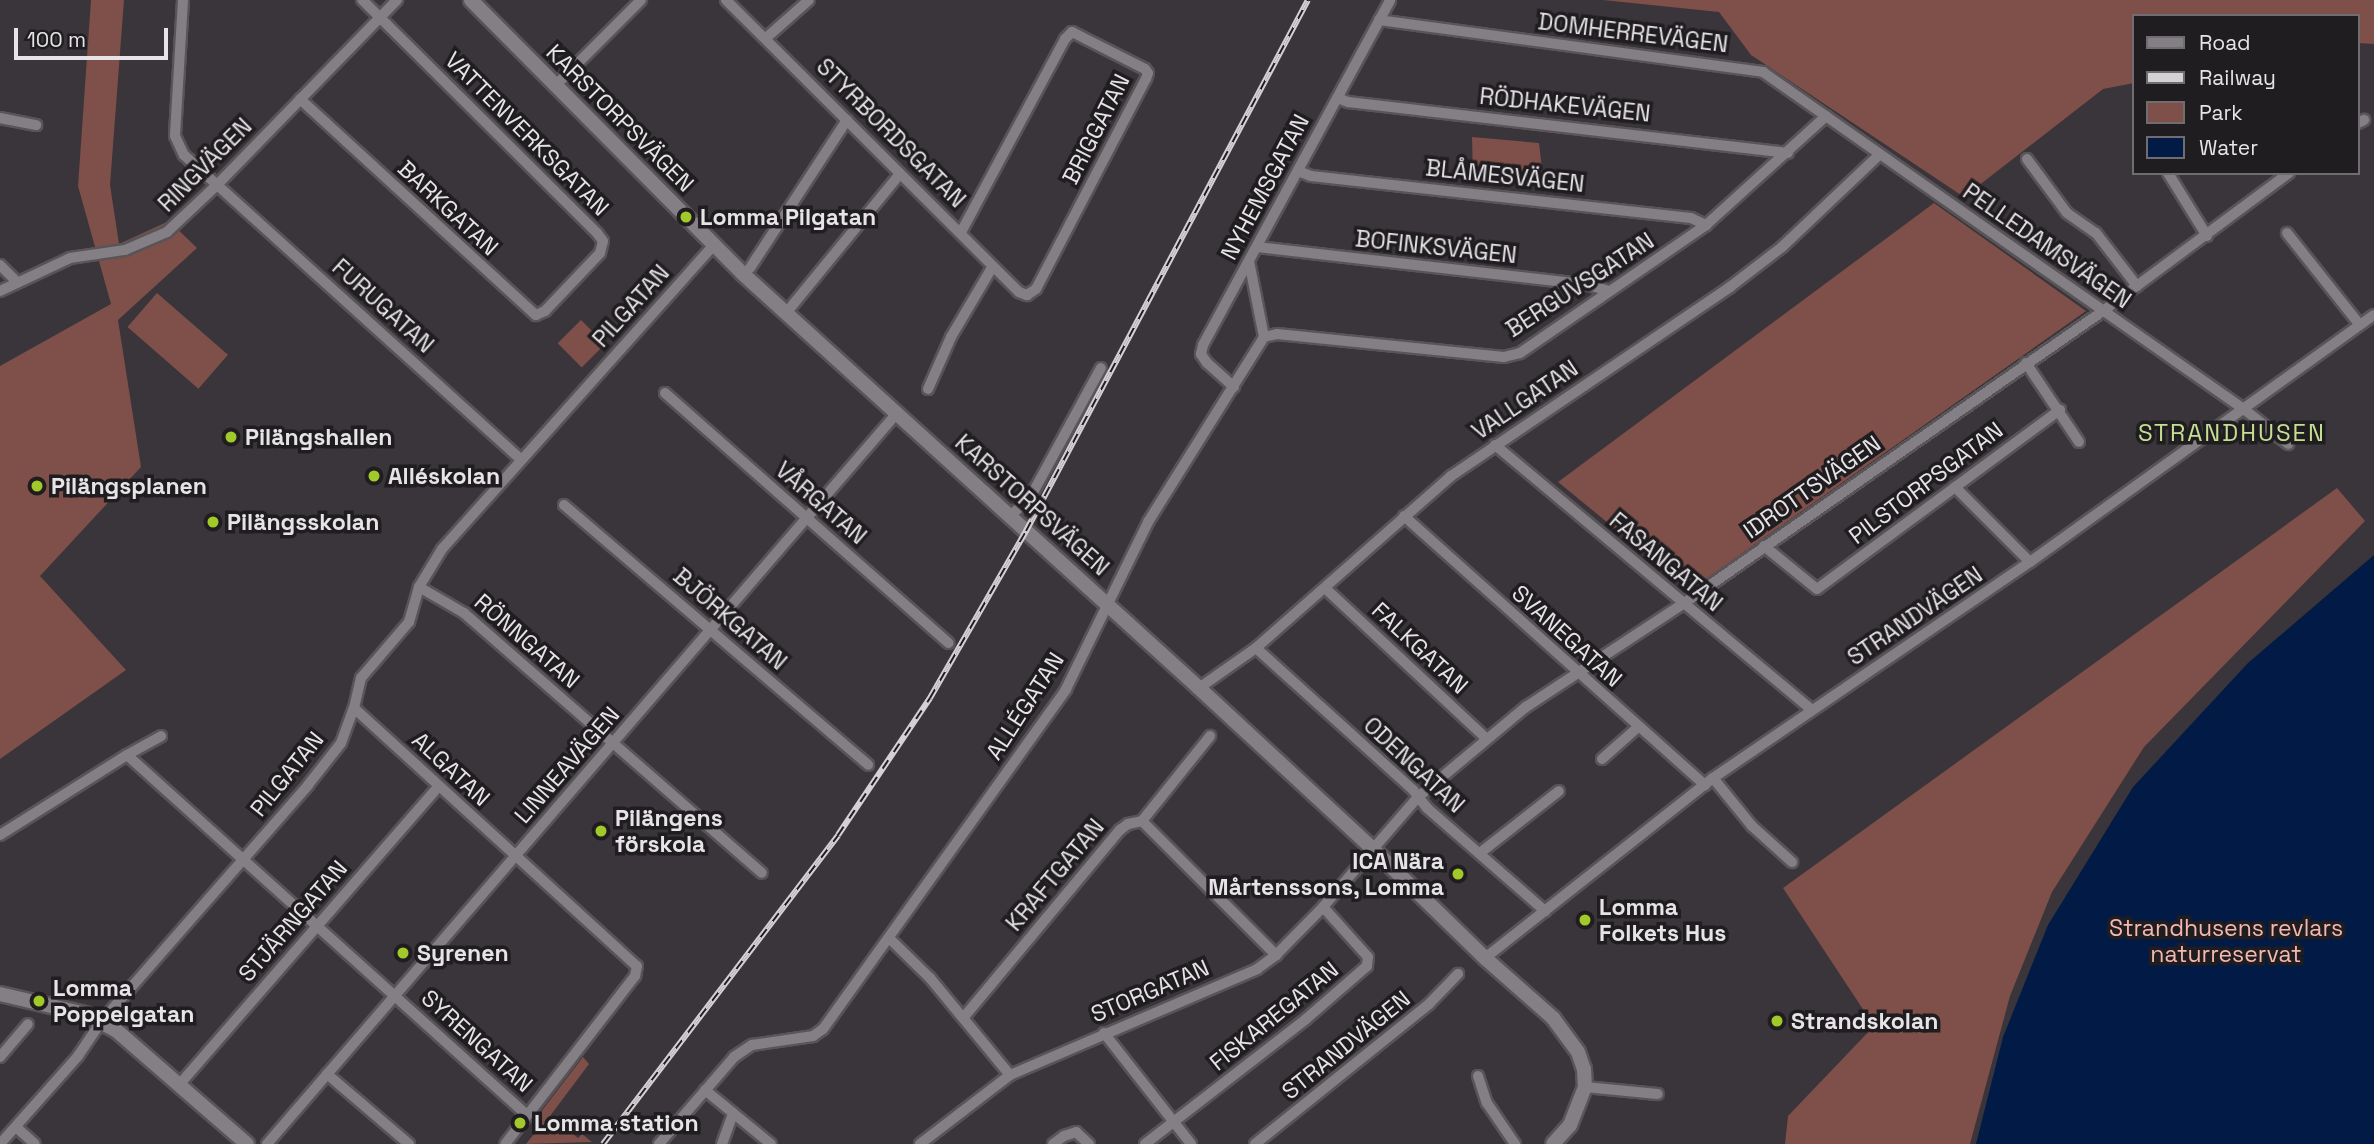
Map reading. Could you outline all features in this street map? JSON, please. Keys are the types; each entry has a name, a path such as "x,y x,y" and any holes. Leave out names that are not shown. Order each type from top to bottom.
{"street":[{"name":"FURUGATAN","path":"183,0 174,136 184,155 520,458"},
{"path":"362,0 380,18"},
{"name":"RINGVÄGEN","path":"0,291 70,258 125,250 152,240 183,219 397,0"},
{"name":"KARSTORPSVÄGEN","path":"471,0 714,245 1199,688 1374,850 1485,958 1553,1018 1569,1036 1584,1069 1585,1087"},
{"path":"561,80 641,0"},
{"name":"STYRBORDSGATAN","path":"726,0 1019,292 1027,295"},
{"path":"766,38 809,0"},
{"name":"NYHEMSGATAN","path":"1234,387 1201,354 1390,0"},
{"name":"VATTENVERKSGATAN","path":"380,18 603,241 600,253 569,285"},
{"name":"DOMHERREVÄGEN","path":"1380,20 1763,72 1826,116"},
{"name":"BRIGGATAN","path":"961,232 1065,39 1072,32 1145,69 1148,73 1139,92 1036,289 1027,295"},
{"name":"RÖDHAKEVÄGEN","path":"1338,98 1348,102 1788,153"},
{"name":"BARKGATAN","path":"300,99 527,310 536,315 545,311 569,285"},
{"name":"BERGUVSGATAN","path":"1264,337 1278,334 1504,356 1520,353 1706,225 1826,116"},
{"name":"PELLEDAMSVÄGEN","path":"1826,116 2245,410 2288,444"},
{"path":"0,118 36,125"},
{"path":"750,268 847,121"},
{"name":"VALLGATAN","path":"1199,688 1255,648 1451,476 1730,288 1782,247 1880,154"},
{"path":"2027,159 2067,213 2096,233 2137,286"},
{"name":"BLÅMESVÄGEN","path":"1298,171 1311,176 1691,218 1706,225"},
{"path":"791,307 900,174"},
{"path":"2169,175 2207,236"},
{"name":"IDROTTSVÄGEN","path":"1374,850 1417,798 1486,738 2103,311 2287,175"},
{"path":"2287,233 2360,325"},
{"name":"PILGATAN","path":"1,1144 78,1056 100,1023 333,753 344,736 361,678 409,622 419,587 442,549 520,458 714,245"},
{"name":"BOFINKSVÄGEN","path":"1257,247 1589,285 1609,291"},
{"path":"1249,261 1264,337"},
{"path":"0,265 17,282"},
{"path":"928,389 951,337 993,266"},
{"name":"STRANDVÄGEN","path":"1485,958 1709,781 2030,562 2374,315"},
{"name":"ALLÉGATAN","path":"705,1090 734,1057 752,1045 813,1036 823,1029 890,939 1066,689 1148,522 1264,337"},
{"path":"2026,363 2079,442"},
{"path":"1010,516 1030,498 1101,368"},
{"name":"VÅRGATAN","path":"665,393 949,643"},
{"name":"PILSTORPSGATAN","path":"1764,546 1816,589 2060,410"},
{"name":"LINNEAVÄGEN","path":"267,1144 897,413"},
{"name":"FASANGATAN","path":"1495,445 1812,710"},
{"path":"1955,487 2030,562"},
{"name":"BJÖRKGATAN","path":"564,505 868,765"},
{"name":"SVANEGATAN","path":"1404,516 1639,727 1709,781 1752,826 1793,862"},
{"name":"RÖNNGATAN","path":"419,587 464,612 762,873"},
{"name":"FALKGATAN","path":"1325,588 1486,738"},
{"name":"ODENGATAN","path":"1255,648 1413,790 1417,798 1545,911"},
{"name":"ALGATAN","path":"354,708 637,966 635,976 527,1115"},
{"path":"1602,760 1639,727"},
{"path":"0,835 162,736"},
{"name":"KRAFTGATAN","path":"964,1017 1120,830 1129,824 1142,821 1210,736"},
{"name":"SYRENGATAN","path":"127,755 241,861 527,1115"},
{"name":"STJÄRNGATAN","path":"179,1085 439,786"},
{"path":"1480,853 1559,791"},
{"path":"1142,821 1276,955"},
{"name":"STORGATAN","path":"920,1144 1010,1075 1257,969 1276,955 1374,850"},
{"name":"FISKAREGATAN","path":"1145,1144 1306,1018 1367,966 1368,957 1323,906"},
{"path":"890,939 930,978 1010,1075"},
{"name":"STRANDVÄGEN","path":"1255,1144 1429,1004 1458,974"},
{"path":"5,996 38,1009 100,1023 125,1037 247,1144"},
{"path":"0,1057 28,1024"},
{"path":"1104,1033 1191,1144"},
{"path":"327,1074 409,1144"},
{"path":"1478,1076 1487,1103 1515,1144"},
{"path":"1553,1144 1570,1125 1585,1087 1658,1094"},
{"path":"659,1144 705,1090 771,1144"},
{"path":"722,1144 733,1113"},
{"path":"505,1144 527,1115"},
{"path":"16,1127 35,1144"},
{"path":"1053,1144 1063,1136 1076,1132 1089,1144"}],"green space":[{"path":"91,0 124,0 110,185 119,244 169,221 197,248 118,320 141,467 40,576 126,670 0,759 0,366 111,304 78,186"},
{"path":"1603,0 2374,0 2374,44 2360,43 2360,14 2132,14 2132,83 2103,89 1964,197 1751,55 1719,12"},
{"path":"1472,137 1539,143 1544,186 1473,178"},
{"path":"1934,203 2086,311 1690,590 1558,482"},
{"path":"157,293 228,355 198,389 127,327"},
{"path":"581,320 605,344 582,367 558,343"},
{"path":"2337,488 2365,521 2144,747 2052,892 2010,996 1970,1144 1785,1144 1788,1116 1874,1026 1783,888"},
{"path":"583,1057 589,1064 550,1116 578,1138 582,1134 592,1142 526,1144 542,1124 540,1113"}],"water":[{"name":"Strandhusens revlars naturreservat","path":"2374,555 2374,1144 1976,1144 2003,1037 2048,925 2133,787 2248,663"}],"railway":[{"path":"603,1144 838,835 930,698 1026,531 1308,0"}],"place":[{"name":"Lomma Pilgatan","path":"686,217"},
{"name":"Pilängshallen","path":"231,437"},
{"name":"Alléskolan","path":"374,476"},
{"name":"Pilängsplanen","path":"37,486"},
{"name":"Pilängsskolan","path":"213,522"},
{"name":"Pilängens förskola","path":"601,831"},
{"name":"ICA Nära Mårtenssons, Lomma","path":"1458,874"},
{"name":"Lomma Folkets Hus","path":"1585,920"},
{"name":"Syrenen","path":"403,953"},
{"name":"Lomma Poppelgatan","path":"39,1001"},
{"name":"Strandskolan","path":"1777,1021"},
{"name":"Lomma station","path":"520,1123"}],"district":[{"name":"STRANDHUSEN","path":"2232,433"}]}
